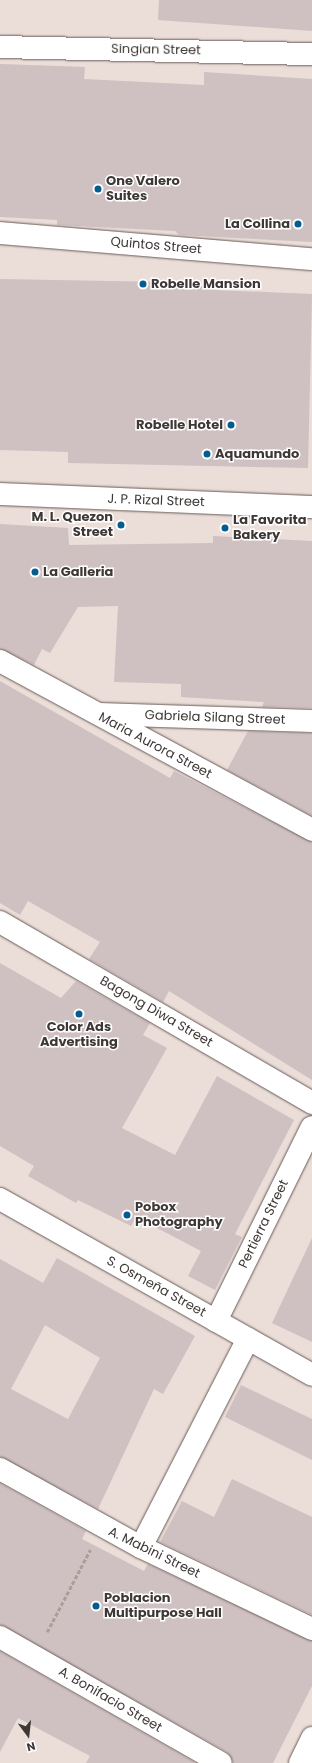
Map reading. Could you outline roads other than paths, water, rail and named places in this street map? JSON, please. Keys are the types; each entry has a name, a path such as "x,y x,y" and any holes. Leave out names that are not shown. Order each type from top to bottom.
{"street":[{"name":"Singian Street","path":"0,47 312,54"},
{"name":"Quintos Street","path":"0,234 312,259"},
{"name":"J. P. Rizal Street","path":"0,494 312,507"},
{"name":"Maria Aurora Street","path":"0,661 94,714 312,830"},
{"name":"Gabriela Silang Street","path":"94,714 312,721"},
{"name":"Bagong Diwa Street","path":"0,922 312,1103"},
{"name":"Pertierra Street","path":"216,1321 312,1127"},
{"name":"S. Osmeña Street","path":"0,1199 312,1375"},
{"path":"141,1548 248,1339"},
{"name":"A. Mabini Street","path":"0,1469 141,1548 312,1629"},
{"name":"A. Bonifacio Street","path":"0,1637 221,1763"},
{"path":"300,1763 312,1738"}],"place":[{"name":"One Valero Suites","path":"98,189"},
{"name":"La Collina","path":"298,224"},
{"name":"Robelle Mansion","path":"143,284"},
{"name":"Robelle Hotel","path":"231,425"},
{"name":"Aquamundo","path":"207,454"},
{"name":"M. L. Quezon Street","path":"121,525"},
{"name":"La Favorita Bakery","path":"225,528"},
{"name":"La Galleria","path":"35,572"},
{"name":"Color Ads Advertising","path":"79,1014"},
{"name":"Pobox Photography","path":"127,1215"},
{"name":"Poblacion Multipurpose Hall","path":"96,1606"}]}
